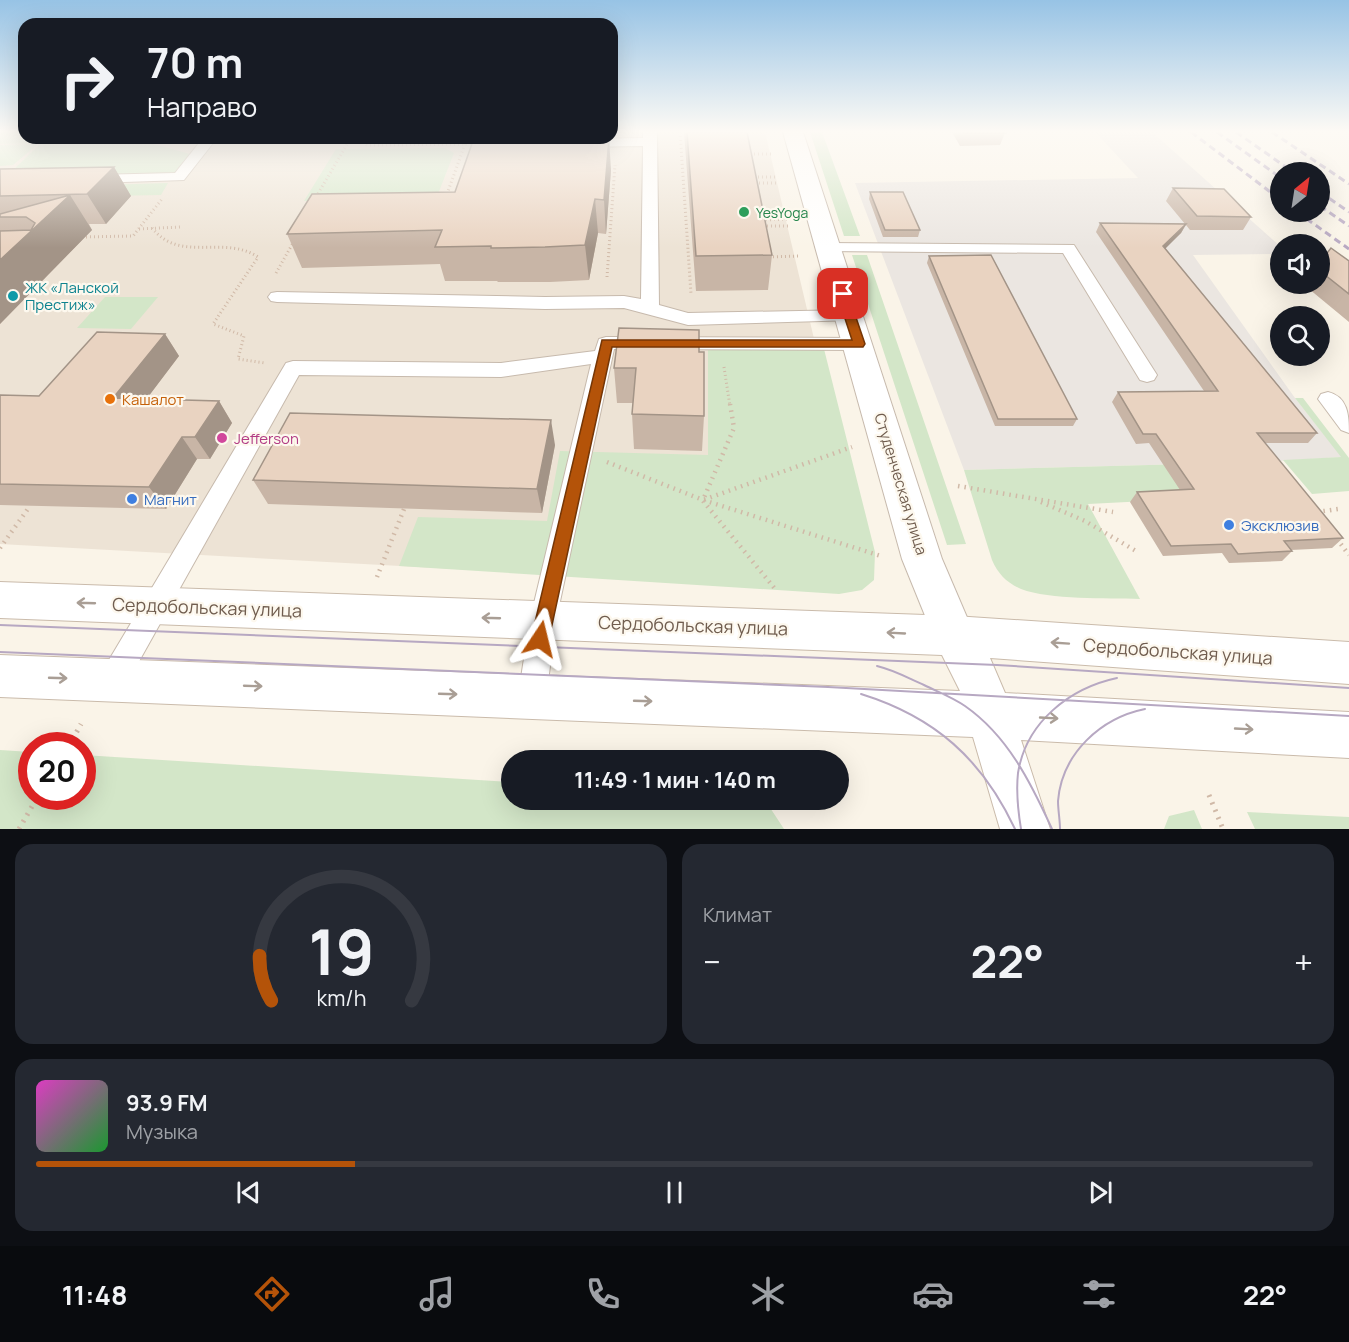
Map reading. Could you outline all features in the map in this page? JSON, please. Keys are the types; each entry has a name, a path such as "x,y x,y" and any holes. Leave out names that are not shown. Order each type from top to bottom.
{"main road":[{"name":"Студенческая улица","path":"793,171 815,252 855,330 922,558 954,636 980,684 1025,829"},
{"name":"Сердобольская улица","path":"0,600 954,636 1349,663"},
{"path":"0,676 991,715 1349,735"}],"lane":[{"path":"80,180 179,177 184,171"},
{"path":"650,171 650,309"},
{"path":"815,252 1068,248 1147,375"},
{"path":"277,297 545,303 624,302 688,319 855,330"},
{"path":"532,697 543,620 606,343 719,343 855,330"},
{"path":"114,680 292,368 501,370 603,356"},
{"path":"1328,399 1349,425"}],"path":[{"path":"314,201 332,171"},
{"path":"446,195 455,171"},
{"path":"607,279 615,171"},
{"path":"683,171 691,295"},
{"path":"76,237 133,236 179,177"},
{"path":"747,177 782,177"},
{"path":"748,183 783,183"},
{"path":"755,220 793,219"},
{"path":"756,226 795,226"},
{"path":"139,229 181,227"},
{"path":"152,228 158,239 175,247 243,248 258,257 213,324 244,336 238,358 292,368"},
{"path":"273,276 294,241"},
{"path":"762,257 815,252"},
{"path":"703,500 734,428 719,343"},
{"path":"703,500 862,444"},
{"path":"581,452 703,500 890,559"},
{"path":"958,486 1113,512"},
{"path":"703,500 783,598"},
{"path":"1036,500 1084,521 1136,551"},
{"path":"0,548 30,506"},
{"path":"376,580 404,509"},
{"path":"1323,520 1317,512 1338,509"},
{"path":"1336,538 1349,555"},
{"path":"77,732 81,724"},
{"path":"1209,795 1223,829"},
{"path":"19,829 31,810"}],"shaded area":[{"path":"0,171 774,171 866,558 836,590 0,544"},
{"path":"1131,171 1195,171 1270,237 1270,254 1193,255 1270,366 1342,457 1263,462 964,470 855,183 1138,178"}],"green space":[{"path":"13,171 176,171 173,174 5,178"},
{"path":"323,171 447,171 438,194 425,200 304,201"},
{"path":"823,171 836,171 860,236 844,236"},
{"path":"168,183 161,195 0,198 0,188"},
{"path":"852,255 867,255 966,544 947,545"},
{"path":"105,297 158,297 131,329 77,328"},
{"path":"708,349 824,349 875,552 874,580 862,590 839,594 399,566 418,517 547,521 560,451 708,455"},
{"path":"1295,398 1303,398 1349,458 1349,491 1312,494 1283,460 1341,457"},
{"path":"1263,462 1186,499 1088,504 1140,599 1047,595 1033,593 1011,584 1000,574 992,560 964,470"},
{"path":"0,750 18,751 18,810 96,810 96,756 501,781 501,810 772,810 784,829 0,829"},
{"path":"1194,810 1202,829 1164,829 1169,816"},
{"path":"1247,812 1349,817 1349,829 1255,829"}],"building":[{"path":"0,171 110,171 87,194 0,196"},
{"path":"462,171 606,171 604,200 595,199 585,245 435,247 442,230 287,234 312,194 455,192"},
{"path":"690,171 755,171 772,255 696,256"},
{"path":"1173,188 1224,189 1251,217 1197,216"},
{"path":"870,192 903,192 920,230 885,230"},
{"path":"70,195 0,260 0,231 31,230 35,223 26,217 0,217 0,214"},
{"path":"1100,223 1186,224 1163,246 1317,433 1257,433 1343,538 1284,541 1292,551 1238,554 1231,544 1171,546 1137,492 1194,489 1156,434 1143,434 1118,392 1218,391"},
{"path":"1330,249 1349,261 1349,294 1330,279"},
{"path":"991,255 1077,419 998,419 929,256"},
{"path":"619,328 699,330 699,352 704,352 704,416 632,414 636,368 614,368"},
{"path":"97,332 165,334 113,398 219,401 195,437 182,437 149,487 0,484 0,395 39,396"},
{"path":"290,413 551,420 537,489 253,480"}],"tram line":[{"path":"0,625 997,665 1349,688"},
{"path":"0,652 942,693"},
{"path":"877,666 901,674 942,693"},
{"path":"1065,700 1083,690 1117,678"},
{"path":"942,693 1065,700"},
{"path":"942,693 965,706 994,731 1020,766"},
{"path":"861,694 912,715 934,728 953,744 987,782 1015,829"},
{"path":"1020,766 1030,738 1040,723 1065,700"},
{"path":"1065,700 1349,716"},
{"path":"1060,829 1058,801 1061,784 1076,753 1086,740 1113,720 1145,709"},
{"path":"1020,766 1052,829"},
{"path":"1020,766 1017,787 1021,829"}],"railway":[{"path":"1242,171 1270,192"},
{"path":"1329,171 1349,184"},
{"path":"1330,199 1349,212"},
{"path":"1330,213 1349,226"},
{"path":"1311,222 1349,249"}],"place":[{"name":"YesYoga","path":"744,212"},
{"name":"ЖК «Ланской Престиж»","path":"13,296"},
{"name":"Кашалот","path":"110,399"},
{"name":"Jefferson","path":"222,438"},
{"name":"Магнит","path":"132,499"},
{"name":"Эксклюзив","path":"1229,525"}],"route":[{"path":"540,639 545,608 606,343 859,344 843,294"}]}
